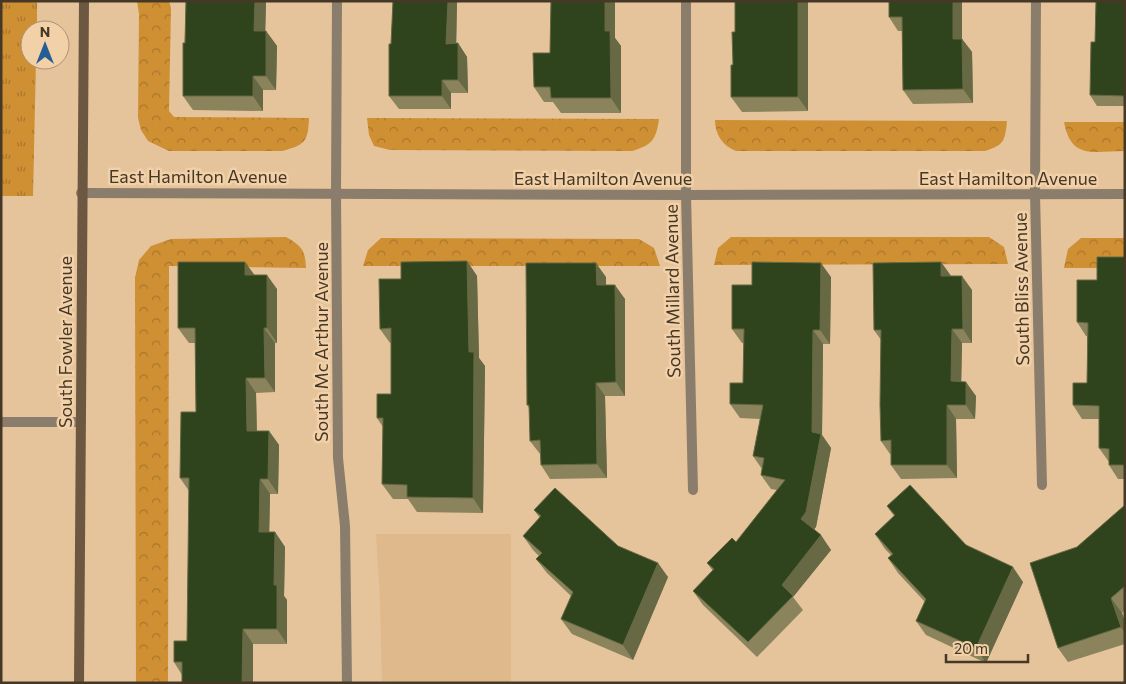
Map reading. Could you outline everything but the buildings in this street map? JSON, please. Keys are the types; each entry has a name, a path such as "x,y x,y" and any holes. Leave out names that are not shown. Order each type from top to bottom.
{"main road":[{"name":"South Fowler Avenue","path":"79,683 81,193 84,1"}],"street":[{"name":"South Mc Arthur Avenue","path":"337,1 338,458 345,526 347,683"},
{"name":"South Millard Avenue","path":"686,1 686,195 693,490"},
{"name":"South Bliss Avenue","path":"1036,1 1035,194 1042,485"},
{"name":"East Hamilton Avenue","path":"81,193 1125,194"},
{"path":"1,422 81,422"}],"shaded area":[{"path":"376,534 511,534 511,683 382,681"}],"green space":[{"path":"1,1 37,1 37,20 20,20 20,70 36,70 33,196 1,196"},
{"path":"137,1 169,1 171,8 169,111 174,117 309,118 308,132 304,141 296,147 282,151 169,151 148,141 141,130 138,118 139,14"},
{"path":"367,118 659,119 652,141 632,151 390,150 374,146 369,135"},
{"path":"715,120 1007,121 1004,138 1000,144 985,151 736,151 727,146 718,135"},
{"path":"1064,122 1125,122 1125,151 1093,152 1078,148 1072,143 1067,134"},
{"path":"286,237 302,249 306,268 169,266 168,683 136,683 135,278 139,260 151,246 171,239"},
{"path":"731,237 989,237 1004,247 1008,264 714,265 718,248"},
{"path":"381,238 639,239 654,248 660,266 363,266 368,250"},
{"path":"1081,238 1125,238 1125,268 1064,268 1068,249"}]}
